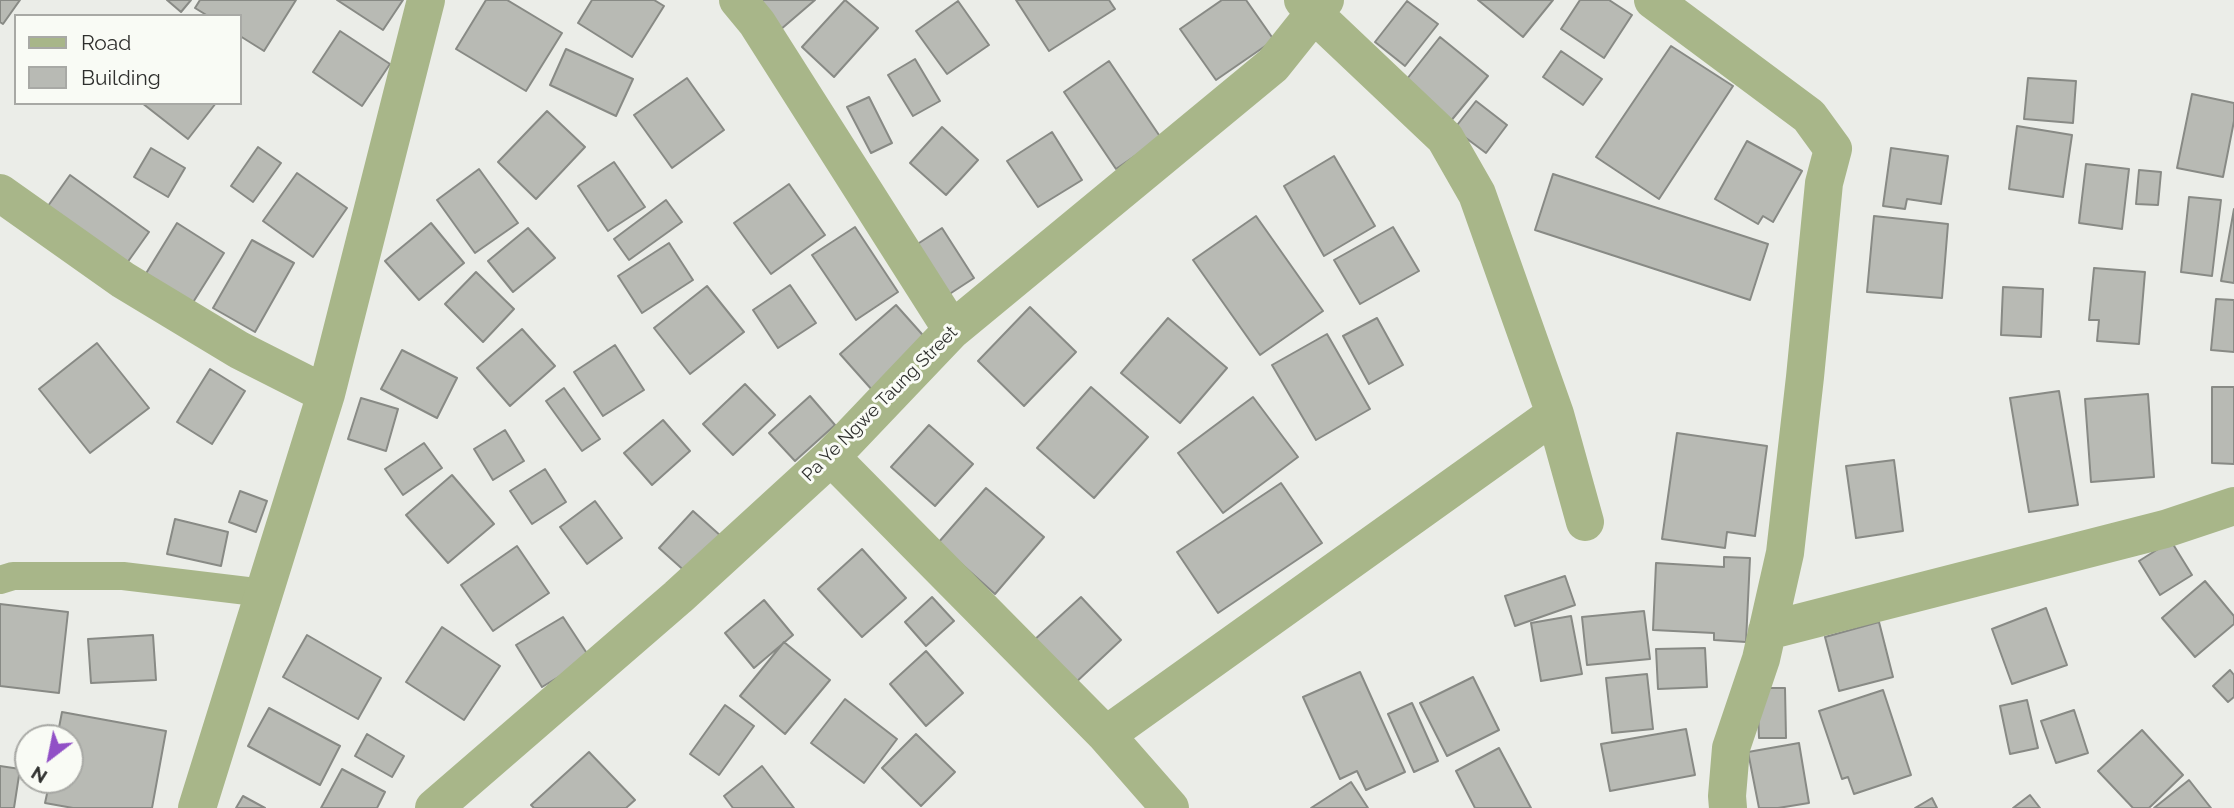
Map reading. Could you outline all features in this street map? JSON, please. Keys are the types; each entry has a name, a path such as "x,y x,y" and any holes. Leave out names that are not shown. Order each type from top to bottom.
{"street":[{"path":"197,808 326,394 426,0"},
{"path":"738,0 757,23 952,330"},
{"path":"1653,0 1809,116 1833,149 1824,183 1785,553 1761,659 1731,748 1728,808"},
{"path":"1314,4 1444,138 1477,194 1555,414 1585,522"},
{"name":"Pa Ye Ngwe Taung Street","path":"434,808 678,597 831,457 952,330 1273,65 1314,4"},
{"path":"0,193 123,280 239,349 326,394"},
{"path":"1106,735 1555,414"},
{"path":"831,457 1106,735 1170,808"},
{"path":"1767,631 2165,529 2234,506"}],"lane":[{"path":"0,580 13,576 123,576 264,593"}],"building":[{"path":"0,0 20,0 3,24 0,22"},
{"path":"167,0 191,0 181,12"},
{"path":"200,0 296,0 264,51 242,37 242,14 205,14 195,8"},
{"path":"337,0 403,0 383,30"},
{"path":"486,0 507,0 562,33 526,91 456,49"},
{"path":"592,0 654,0 664,6 632,57 578,23"},
{"path":"753,0 815,0 780,30"},
{"path":"845,0 878,28 834,77 802,47"},
{"path":"1016,0 1109,0 1115,9 1049,51"},
{"path":"1222,0 1246,0 1274,40 1216,80 1180,29"},
{"path":"1478,0 1553,0 1523,37"},
{"path":"1580,0 1609,0 1632,15 1604,58 1561,29"},
{"path":"958,1 989,45 947,74 916,31"},
{"path":"1407,1 1438,24 1405,66 1375,42"},
{"path":"340,31 390,64 362,106 313,72"},
{"path":"1440,37 1488,76 1450,122 1403,84"},
{"path":"1671,46 1733,86 1659,199 1596,157"},
{"path":"566,49 633,79 616,116 550,85"},
{"path":"1561,51 1602,79 1583,105 1543,77"},
{"path":"915,59 940,101 913,116 888,75"},
{"path":"1109,61 1161,138 1116,169 1064,92"},
{"path":"687,78 724,130 672,168 634,115"},
{"path":"2028,78 2076,81 2073,123 2024,119"},
{"path":"2192,94 2234,103 2234,121 2223,177 2177,168"},
{"path":"869,97 892,143 871,153 847,107"},
{"path":"1476,101 1507,125 1486,153 1454,129"},
{"path":"145,105 214,105 188,139"},
{"path":"547,111 585,147 536,199 498,162"},
{"path":"2017,126 2072,135 2063,197 2009,189"},
{"path":"942,127 978,160 946,195 910,163"},
{"path":"1052,132 1082,180 1038,207 1007,161"},
{"path":"1747,141 1802,171 1773,222 1763,216 1758,224 1715,199"},
{"path":"258,147 281,163 253,202 231,186"},
{"path":"151,148 185,168 168,197 134,177"},
{"path":"1891,148 1948,156 1941,204 1907,199 1905,209 1883,206"},
{"path":"1334,156 1375,226 1324,256 1284,186"},
{"path":"614,162 645,207 608,231 578,186"},
{"path":"2086,164 2129,169 2122,229 2079,223"},
{"path":"479,169 518,223 475,253 437,200"},
{"path":"2139,170 2161,172 2158,205 2136,204"},
{"path":"297,173 347,208 313,257 263,221"},
{"path":"1553,174 1768,244 1750,300 1535,230"},
{"path":"70,175 149,232 122,270 43,213"},
{"path":"789,184 825,235 771,274 734,223"},
{"path":"2189,197 2221,200 2212,276 2181,272"},
{"path":"666,200 682,222 629,260 614,239"},
{"path":"2234,209 2234,283 2221,281"},
{"path":"1256,216 1323,311 1260,355 1193,260"},
{"path":"1874,216 1948,224 1942,298 1867,292"},
{"path":"177,223 224,253 192,304 145,275"},
{"path":"431,223 464,263 419,300 385,261"},
{"path":"855,227 898,292 856,320 812,255"},
{"path":"1393,227 1419,271 1360,304 1334,260"},
{"path":"528,228 555,258 513,292 488,261"},
{"path":"942,228 974,278 948,295 916,245"},
{"path":"252,240 294,263 255,332 213,308"},
{"path":"669,243 693,280 642,313 618,276"},
{"path":"2094,268 2145,272 2139,344 2097,341 2099,320 2089,320"},
{"path":"476,272 514,309 483,342 445,304"},
{"path":"790,285 816,323 778,348 753,310"},
{"path":"707,286 744,332 690,374 654,328"},
{"path":"2003,287 2043,289 2041,337 2001,335"},
{"path":"2216,299 2234,300 2234,352 2211,350"},
{"path":"896,305 929,342 873,391 840,354"},
{"path":"1030,307 1076,352 1024,406 978,361"},
{"path":"1168,318 1227,368 1180,423 1121,373"},
{"path":"1377,318 1403,365 1369,384 1343,336"},
{"path":"522,329 555,366 510,406 477,368"},
{"path":"1327,334 1370,409 1316,440 1272,365"},
{"path":"97,343 149,408 90,453 39,389"},
{"path":"615,345 644,390 603,416 574,372"},
{"path":"402,350 457,378 437,418 381,389"},
{"path":"210,369 245,391 212,444 177,422"},
{"path":"745,384 775,415 733,455 703,424"},
{"path":"1091,387 1148,437 1094,498 1037,448"},
{"path":"2212,387 2234,387 2234,464 2212,463"},
{"path":"564,388 600,439 582,451 546,401"},
{"path":"2059,391 2078,505 2029,512 2010,398"},
{"path":"2148,394 2154,477 2091,482 2085,399"},
{"path":"810,396 835,425 795,461 769,433"},
{"path":"1253,397 1298,457 1223,513 1178,453"},
{"path":"361,398 398,409 386,451 348,439"},
{"path":"663,420 690,451 652,485 624,453"},
{"path":"929,425 973,464 935,506 891,467"},
{"path":"505,430 524,461 493,480 474,449"},
{"path":"1677,433 1767,446 1755,536 1727,532 1725,548 1662,539"},
{"path":"424,443 442,468 403,495 385,469"},
{"path":"1894,460 1903,531 1856,538 1846,466"},
{"path":"545,469 566,502 532,524 510,491"},
{"path":"452,475 494,524 448,563 406,515"},
{"path":"1281,483 1322,543 1218,613 1177,552"},
{"path":"986,488 1044,537 995,594 938,543"},
{"path":"240,491 267,501 256,532 229,522"},
{"path":"595,501 622,538 587,564 560,527"},
{"path":"693,511 722,537 688,574 659,548"},
{"path":"175,519 228,532 221,566 167,554"},
{"path":"2171,541 2192,575 2160,595 2139,561"},
{"path":"517,546 549,593 493,631 461,585"},
{"path":"862,549 906,598 862,637 818,589"},
{"path":"1724,557 1750,558 1746,642 1714,640 1714,633 1653,630 1656,563 1724,567"},
{"path":"1565,576 1575,605 1515,626 1505,596"},
{"path":"2205,581 2234,616 2234,624 2195,657 2162,618"},
{"path":"932,597 954,621 926,646 905,622"},
{"path":"1081,597 1121,640 1073,685 1032,642"},
{"path":"764,600 793,635 754,668 725,633"},
{"path":"0,604 68,612 59,693 0,686"},
{"path":"2046,608 2067,665 2012,684 1992,629"},
{"path":"1644,611 1650,659 1587,665 1582,617"},
{"path":"1571,616 1582,674 1541,681 1531,623"},
{"path":"563,617 590,658 542,687 516,645"},
{"path":"1879,622 1893,677 1839,691 1825,637"},
{"path":"442,627 500,666 464,720 406,682"},
{"path":"153,635 156,680 91,683 88,639"},
{"path":"307,635 381,678 358,719 283,677"},
{"path":"784,642 830,680 785,734 740,696"},
{"path":"1705,648 1707,687 1658,689 1656,649"},
{"path":"926,651 963,693 926,726 890,684"},
{"path":"2230,670 2234,675 2234,697 2228,702 2213,686"},
{"path":"1360,672 1405,772 1366,790 1357,771 1340,779 1303,697"},
{"path":"1647,674 1653,729 1612,733 1606,678"},
{"path":"1473,677 1499,730 1447,756 1420,703"},
{"path":"1757,688 1785,688 1786,738 1759,738"},
{"path":"1883,690 1911,775 1854,794 1848,777 1842,779 1819,711"},
{"path":"845,699 897,739 864,783 811,743"},
{"path":"2027,700 2038,748 2010,754 2000,706"},
{"path":"1412,703 1438,761 1414,772 1388,714"},
{"path":"725,705 754,726 719,775 690,754"},
{"path":"269,708 340,746 320,785 248,746"},
{"path":"2074,710 2088,753 2056,763 2041,721"},
{"path":"62,712 166,731 152,808 73,808 45,803 47,794 84,794 84,724 60,724"},
{"path":"1686,729 1695,775 1610,791 1601,744"},
{"path":"2142,730 2183,775 2149,808 2133,808 2098,771"},
{"path":"367,734 404,756 392,777 355,756"},
{"path":"916,734 955,772 921,806 882,768"},
{"path":"1799,743 1809,803 1759,808 1748,752"},
{"path":"1499,748 1531,808 1475,808 1456,771"},
{"path":"589,752 635,800 626,808 534,808 531,805"},
{"path":"0,766 14,768 14,794 16,794 14,808 0,808"},
{"path":"762,766 794,808 733,808 724,796"},
{"path":"342,769 385,792 377,808 321,808"},
{"path":"2189,780 2211,808 2154,808"},
{"path":"1351,782 1368,808 1311,808"},
{"path":"2030,795 2040,808 2013,808"},
{"path":"243,796 265,808 236,808"},
{"path":"1932,798 1937,808 1915,808"}]}
